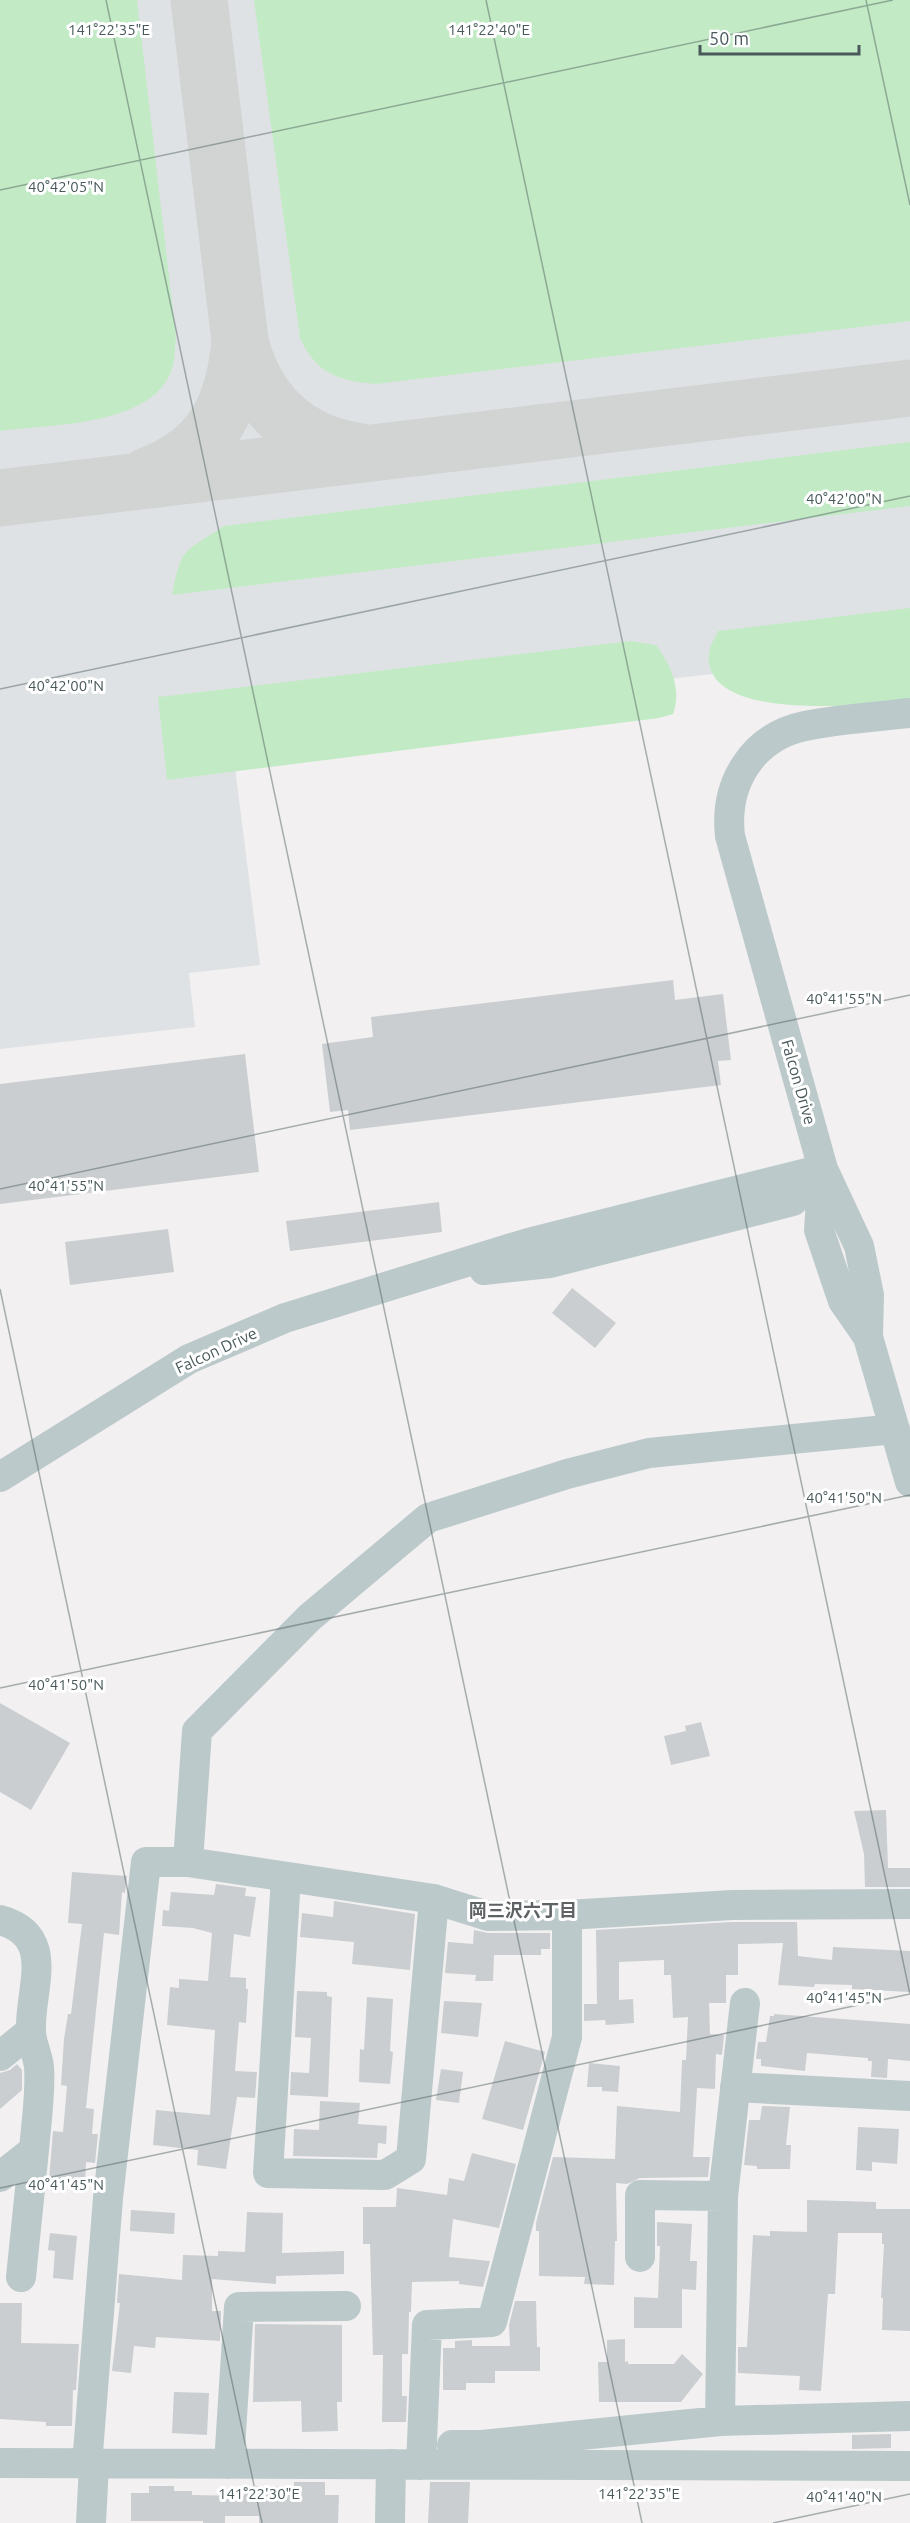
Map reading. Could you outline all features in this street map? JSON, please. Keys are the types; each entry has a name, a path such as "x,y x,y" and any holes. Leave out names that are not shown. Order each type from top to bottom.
{"street":[{"name":"Falcon Drive","path":"823,1169 730,836 728,815 732,791 743,767 778,736 803,726 910,713"},
{"name":"Falcon Drive","path":"418,1277 550,1263 773,1207 793,1201 823,1169"},
{"name":"Falcon Drive","path":"0,1477 189,1359 285,1318 528,1243 823,1169"},
{"path":"823,1169 819,1230 843,1301 868,1337"},
{"path":"823,1169 859,1246 868,1295 868,1337 910,1482"},
{"path":"773,1207 819,1230"},
{"path":"188,1862 197,1731 309,1618 428,1518 567,1474 649,1453 895,1429"},
{"path":"91,2523 91,2464 108,2198 146,1862 188,1862 434,1899 488,1916 567,1915 732,1905 910,1904"},
{"path":"286,1877 268,2173 385,2175 411,2159 434,1899"},
{"path":"422,2455 427,2325 492,2322 567,2037 567,1915"},
{"path":"0,1920 22,1930 31,1941 38,1966 31,2031 39,2068 34,2150 21,2277"},
{"path":"720,2421 723,2196 745,2003"},
{"path":"0,2056 31,2031"},
{"path":"735,2087 910,2096"},
{"path":"0,2177 34,2150"},
{"path":"640,2257 640,2195 723,2196"},
{"path":"229,2464 238,2307 346,2306"},
{"path":"0,2463 391,2464 422,2455 482,2445 720,2421 910,2416"},
{"path":"422,2455 910,2466"},
{"path":"390,2523 391,2464"}],"shaded area":[{"path":"0,0 910,0 910,652 230,728 260,965 189,973 195,1027 0,1049"}],"green space":[{"path":"0,0 137,0 176,337 173,365 163,385 147,400 125,411 100,419 0,431"},
{"path":"254,0 910,0 910,321 375,384 362,383 330,373 313,360 300,338"},
{"path":"910,442 910,506 172,595 182,558 193,547 224,526"},
{"path":"910,608 910,701 860,705 790,705 758,700 731,691 713,675 709,652 718,631"},
{"path":"631,641 656,645 666,661 676,686 673,714 659,718 167,780 158,697"}],"building":[{"path":"673,980 675,1000 723,994 731,1060 718,1061 721,1085 350,1130 348,1110 330,1112 322,1044 373,1037 371,1017"},
{"path":"245,1054 259,1172 0,1204 0,1084"},
{"path":"439,1202 442,1232 290,1251 286,1221"},
{"path":"168,1229 174,1272 70,1285 65,1242"},
{"path":"572,1288 616,1323 595,1348 552,1313"},
{"path":"0,1703 70,1743 31,1810 0,1792"},
{"path":"701,1722 710,1756 671,1765 664,1736 686,1731 685,1726"},
{"path":"886,1810 888,1868 910,1868 910,1887 865,1887 864,1854 854,1811"},
{"path":"72,1872 127,1876 125,1893 122,1892 119,1935 104,1933 86,2108 94,2109 92,2134 98,2134 95,2163 86,2162 85,2182 49,2180 53,2131 63,2132 67,2086 61,2085 64,2039 68,2014 71,2014 82,1924 68,1923"},
{"path":"216,1884 246,1888 245,1896 256,1897 250,1937 234,1934 230,1977 246,1978 246,1989 248,1989 246,2023 239,2022 235,2071 257,2072 255,2098 237,2097 226,2169 197,2165 198,2150 153,2145 156,2110 210,2115 215,2030 167,2025 170,1987 179,1988 179,1979 208,1981 212,1933 193,1928 162,1926 163,1910 169,1911 171,1892 214,1895"},
{"path":"334,1901 415,1914 410,1970 352,1964 354,1942 300,1937 302,1913 333,1917"},
{"path":"731,1922 797,1922 798,1956 832,1960 833,1947 910,1951 910,1992 852,1989 852,1985 815,1984 814,1987 778,1985 783,1943 738,1944 738,1975 726,1975 726,2003 709,2003 710,2034 724,2035 722,2055 716,2054 715,2089 697,2088 693,2157 710,2157 708,2177 640,2178 627,2184 616,2183 617,2241 615,2241 614,2285 584,2284 585,2277 539,2276 539,2231 536,2231 536,2223 553,2157 615,2159 617,2106 680,2112 682,2060 686,2060 688,2017 673,2018 671,1975 664,1975 664,1960 619,1962 619,2000 633,1999 634,2023 606,2025 605,2020 584,2021 584,2004 597,2004 596,1930"},
{"path":"474,1930 488,1933 550,1933 550,1949 541,1949 541,1955 494,1955 493,1981 475,1981 476,1975 445,1973 448,1942 473,1944"},
{"path":"297,1991 327,1992 327,1996 332,1997 328,2097 290,2095 291,2072 309,2073 311,2038 295,2037"},
{"path":"367,1997 393,1999 390,2051 393,2052 390,2084 359,2082 360,2049 364,2050"},
{"path":"444,2001 482,2003 478,2037 441,2033"},
{"path":"774,2014 910,2024 910,2061 888,2059 887,2078 871,2077 872,2061 868,2061 868,2058 807,2053 805,2071 761,2066 761,2059 756,2059 758,2042 766,2042 770,2016"},
{"path":"505,2041 545,2052 523,2130 482,2119"},
{"path":"589,2063 620,2066 618,2092 602,2091 602,2087 587,2087"},
{"path":"17,2064 22,2070 22,2090 0,2109 0,2073 10,2070"},
{"path":"441,2069 463,2072 459,2103 436,2100"},
{"path":"320,2101 360,2103 358,2124 387,2126 386,2144 378,2143 377,2158 293,2156 294,2129 319,2130"},
{"path":"762,2106 790,2107 786,2145 791,2145 790,2169 757,2169 757,2166 744,2165 749,2120 760,2120"},
{"path":"858,2127 899,2129 897,2164 872,2162 872,2171 856,2170"},
{"path":"472,2153 516,2164 499,2228 453,2219 449,2257 490,2261 483,2287 459,2284 459,2281 412,2282 408,2354 402,2354 402,2396 407,2396 406,2422 382,2422 383,2355 373,2355 370,2244 363,2244 363,2207 396,2207 397,2188 447,2195 449,2178 464,2181"},
{"path":"807,2200 876,2202 876,2209 910,2209 910,2331 882,2330 884,2244 882,2244 882,2233 838,2233 835,2294 828,2294 821,2391 799,2390 800,2376 738,2373 738,2347 747,2347 753,2235 770,2236 770,2231 807,2232"},
{"path":"131,2210 175,2213 174,2234 130,2231"},
{"path":"247,2212 283,2213 282,2253 344,2251 344,2274 276,2276 276,2284 212,2279 212,2311 221,2311 220,2341 156,2337 155,2348 134,2346 131,2373 112,2371 120,2303 117,2303 119,2274 182,2280 183,2255 218,2256 218,2251 245,2252"},
{"path":"657,2222 692,2224 690,2261 697,2261 696,2290 682,2289 682,2328 634,2328 634,2297 658,2298 660,2246 657,2246"},
{"path":"50,2233 77,2236 73,2280 53,2278 55,2251 48,2250"},
{"path":"515,2301 536,2301 540,2371 495,2371 495,2383 466,2383 466,2390 443,2390 443,2348 455,2348 455,2341 472,2340 472,2346 510,2346 509,2325"},
{"path":"0,2303 22,2303 21,2343 79,2344 76,2390 73,2390 72,2426 46,2426 46,2422 0,2419"},
{"path":"255,2324 342,2325 342,2402 337,2402 338,2431 302,2432 301,2401 253,2402"},
{"path":"625,2339 625,2362 628,2361 628,2364 674,2364 682,2354 703,2374 681,2402 599,2402 598,2362 607,2362 607,2340"},
{"path":"174,2392 209,2393 207,2435 172,2433"},
{"path":"891,2434 891,2448 852,2449 852,2435"},
{"path":"294,2482 325,2482 325,2495 339,2495 338,2523 259,2523 259,2516 225,2516 225,2523 131,2521 131,2493 149,2493 149,2486 174,2486 174,2491 192,2491 192,2495 244,2496 244,2486 294,2487"},
{"path":"430,2482 470,2482 468,2523 428,2523"}],"taxiway":[{"path":"199,0 240,341 247,363 256,383 282,417 299,430 318,440 362,452"},
{"path":"147,476 188,454 216,424 232,387 240,341"},
{"path":"0,498 910,388"}],"district":[{"name":"岡三沢六丁目","path":"523,1911"}]}
